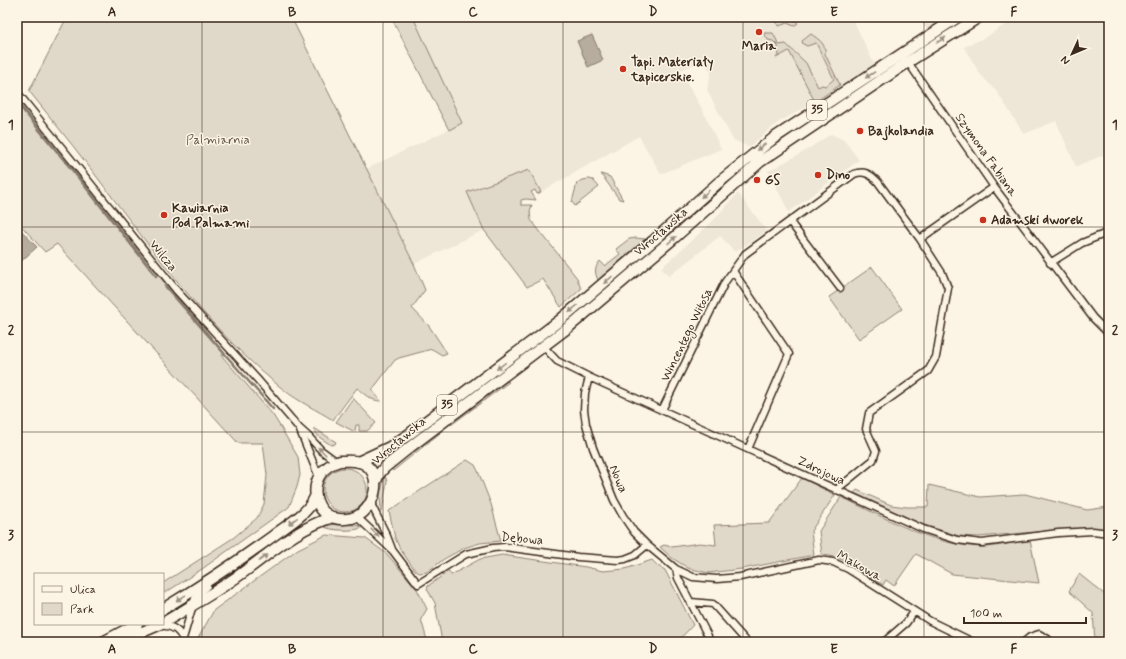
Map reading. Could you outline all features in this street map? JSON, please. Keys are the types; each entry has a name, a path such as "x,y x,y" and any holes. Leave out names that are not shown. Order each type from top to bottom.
{"main road":[{"name":"Wrocławska","path":"358,462 390,447 408,435 538,338 648,246 718,183 774,138 958,17"},
{"name":"Wrocławska","path":"375,483 378,474 384,468 544,347 674,238 761,161 908,62 979,17"},
{"name":"35","path":"337,462 358,462"},
{"path":"164,608 223,572 296,519 311,505 315,497 319,477 326,468 337,462"},
{"path":"358,462 365,465 371,472 375,483"},
{"name":"35","path":"371,504 375,492 375,483"},
{"path":"315,497 322,510 333,517 347,519 357,517 371,504"},
{"path":"164,622 232,581 274,550 302,532 333,517"},
{"path":"103,642 135,625"},
{"path":"119,642 158,625"}],"street":[{"name":"Szymona Fabiana","path":"908,62 994,187 1050,263 1093,318 1109,334"},
{"name":"Wilcza","path":"17,92 177,291 257,379 299,428 322,451 337,462"},
{"name":"Wincentego Witosa","path":"662,410 725,282 745,254 854,174 865,172 878,182 920,239 942,273 948,288 936,357 928,371 869,413 866,429 876,451 873,460 836,490"},
{"path":"920,239 994,187"},
{"path":"790,222 840,288"},
{"path":"1050,263 1082,243 1109,232"},
{"path":"732,271 790,354 748,449"},
{"name":"Zdrojowa","path":"544,347 558,361 589,377 923,529 957,540 982,543 1058,533 1093,531 1109,533"},
{"name":"Nowa","path":"589,377 585,393 584,410 586,424 593,448 614,500 634,532 676,569"},
{"name":"Wilcza","path":"299,428 319,477"},
{"name":"Dębowa","path":"371,504 387,536 392,551"},
{"name":"Dębowa","path":"357,517 392,551 418,584 466,554 493,548 505,547 578,557 625,560 635,555 647,545"},
{"name":"Makowa","path":"676,569 693,577 716,579 740,577 819,560 833,562 914,612 974,642"},
{"path":"676,569 678,578 692,602 708,636 706,642"},
{"path":"182,641 195,598 223,572"},
{"path":"692,602 713,604 748,642"},
{"path":"884,642 906,622 914,612"},
{"path":"164,625 172,627 181,634 182,641"},
{"path":"1024,642 1030,637 1039,634 1048,638 1050,642"}],"shaded area":[{"path":"413,17 852,17 874,64 815,102 779,122 749,147 733,140 707,90 711,72 704,61 680,70 701,107 721,149 661,174 639,136 541,192 529,171 468,192 484,230 414,264 366,169 462,123"},
{"path":"916,17 945,17 927,29"},
{"path":"1017,17 1109,17 1109,153 1076,166 1056,121 1024,134 997,92 980,74 964,47 986,37"},
{"path":"592,35 603,60 588,67 577,41"},
{"path":"831,134 844,140 859,160 789,212 768,171 802,153"},
{"path":"738,193 767,231 735,252 720,236 669,276 661,268 711,223"},
{"path":"17,226 37,247 17,265"}],"green space":[{"name":"Palmiarnia","path":"67,17 291,17 414,264 425,290 412,308 429,326 447,353 442,355 432,349 395,360 372,390 381,401 377,401 365,395 357,388 333,420 284,390 236,348 173,276 29,91"},
{"path":"391,17 413,17 462,123 449,130"},
{"path":"782,17 791,17 798,23 794,26 787,23 779,26 775,20"},
{"path":"764,33 773,33 779,45 786,44 806,63 818,87 822,85 826,86 834,79 816,43 807,46 803,44 802,41 811,34 825,47 825,54 840,85 815,102 789,51 776,58 779,54 778,46 773,41 768,40"},
{"path":"17,100 152,268 224,352 222,356 273,415 298,457 300,475 289,507 202,569 165,593 164,582 233,538 257,518 264,504 267,475 263,443 238,443 57,244 45,252 17,221"},
{"path":"529,170 541,192 537,194 535,190 531,192 536,200 521,200 521,205 532,205 530,211 531,220 577,278 581,289 561,307 543,279 527,287 484,230 467,192"},
{"path":"601,174 610,177 623,200 619,199"},
{"path":"589,179 593,180 599,187 575,206 572,202 577,183"},
{"path":"629,239 645,239 598,280 596,270 600,261 605,266 620,254 616,249"},
{"path":"872,267 902,309 859,339 829,297"},
{"path":"506,381 509,382 451,425 451,422"},
{"path":"353,398 376,423 367,431 359,431 359,425 356,425 355,431 353,431 336,422"},
{"path":"314,428 336,442 335,444 331,445 319,437"},
{"path":"440,433 393,471 392,469 415,448 429,438"},
{"path":"467,460 475,465 478,471 491,504 501,541 480,543 464,548 444,559 427,572 419,573 415,570 400,549 395,538 389,511"},
{"path":"349,468 354,469 361,474 366,481 366,499 361,506 354,511 341,512 336,511 329,506 324,499 323,486 324,481 329,474 336,469"},
{"path":"385,476 387,481 381,512 380,494"},
{"path":"802,478 835,495 811,531 814,555 742,569 708,573 688,568 672,558 660,547 664,545 672,547 700,543 716,545 714,525 769,523"},
{"path":"929,485 980,497 1025,494 1087,510 1109,507 1109,530 1095,528 978,537 959,536 924,525 854,493 857,490 891,505 928,507"},
{"path":"841,497 892,522 944,541 962,545 987,547 1030,540 1039,583 952,574 916,554 894,586 886,580 883,585 847,562 831,556 822,555 819,531"},
{"path":"337,524 363,527 355,530 343,530 326,528 323,526"},
{"path":"326,535 365,538 387,554 417,589 427,609 421,619 427,640 431,642 196,642 214,610 298,549"},
{"path":"502,555 586,567 603,571 625,569 652,560 665,570 693,625 677,642 442,642 435,603 427,589 428,586 449,571 451,575 480,559"},
{"path":"1079,574 1109,598 1109,642 1095,642 1093,613 1069,591"}],"waterway":[{"path":"18,104 156,276"},
{"path":"165,286 273,409"}],"place":[{"name":"Maria","path":"759,32"},
{"name":"Tapi. Materiały tapicerskie.","path":"623,69"},
{"name":"Bajkolandia","path":"860,131"},
{"name":"Dino","path":"818,175"},
{"name":"GS","path":"757,180"},
{"name":"Kawiarnia Pod Palmami","path":"164,215"},
{"name":"Adamski dworek","path":"983,220"}]}
